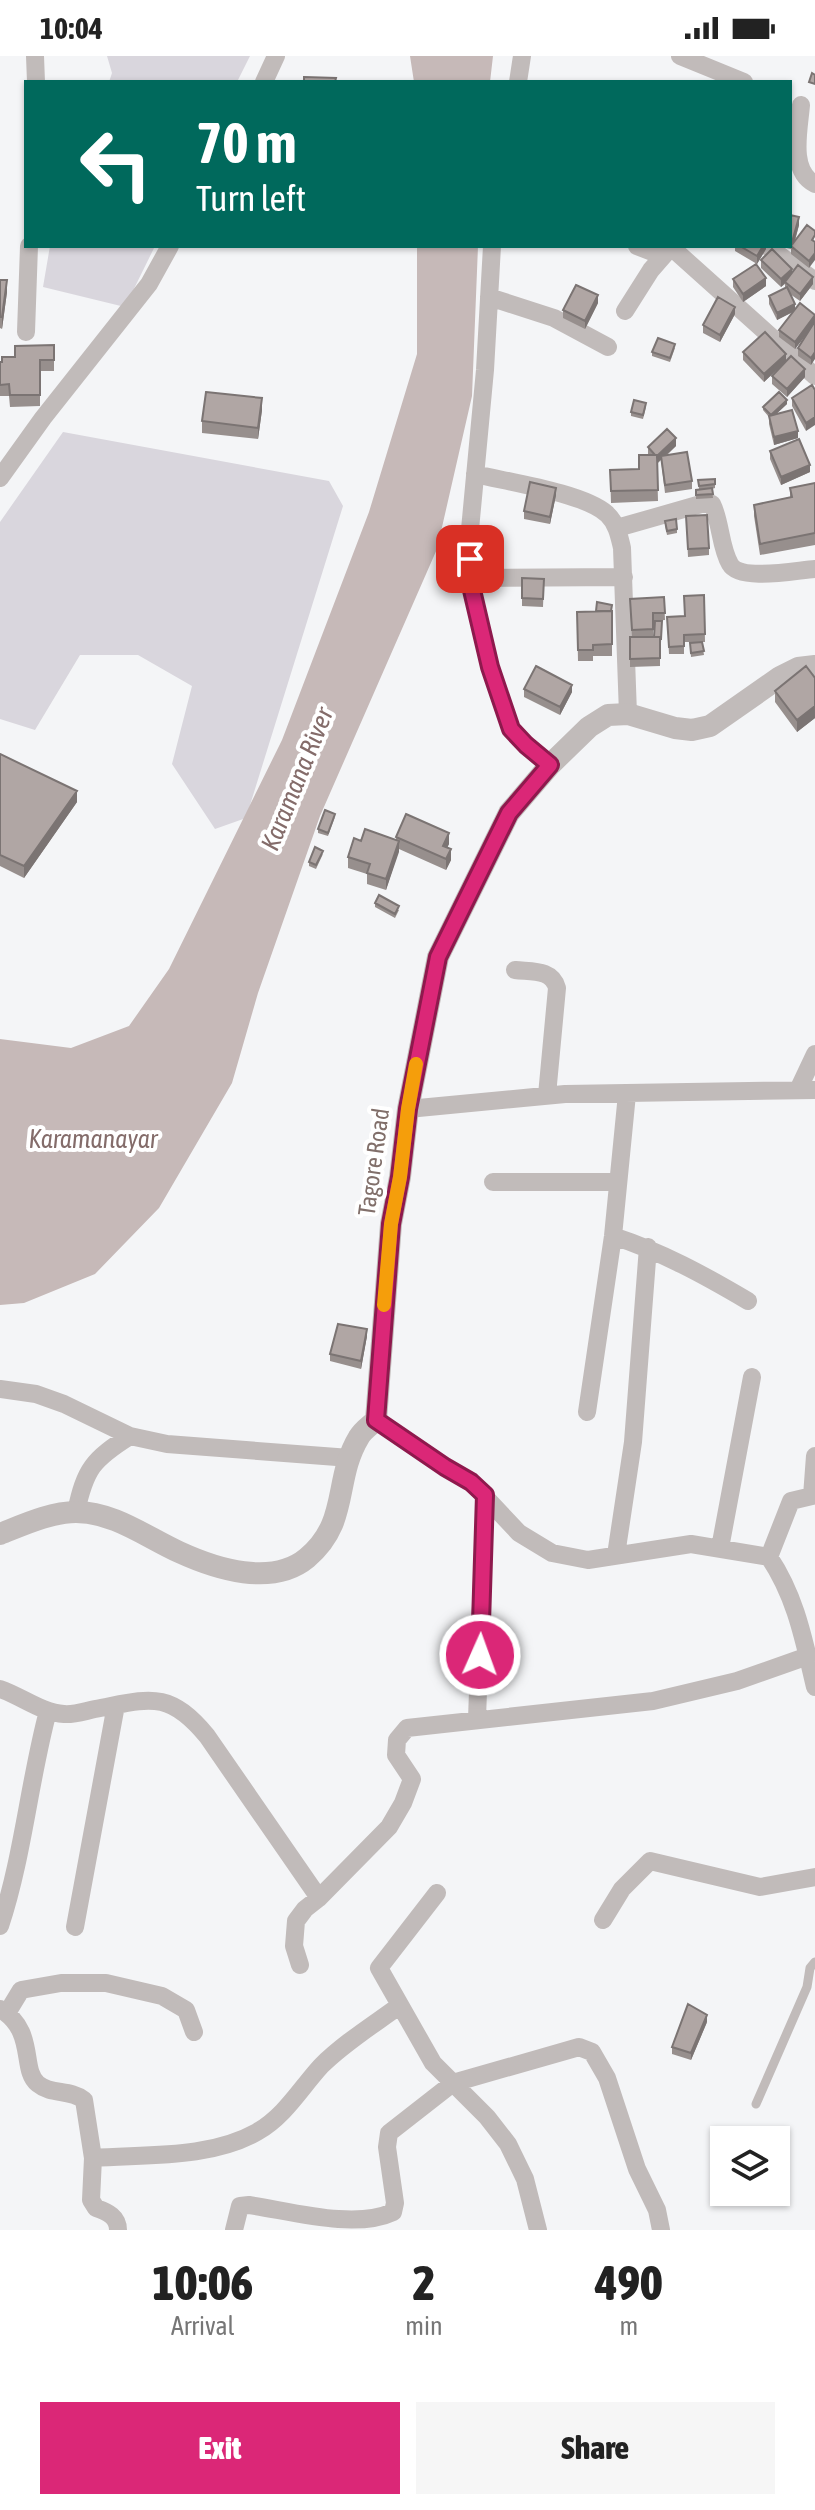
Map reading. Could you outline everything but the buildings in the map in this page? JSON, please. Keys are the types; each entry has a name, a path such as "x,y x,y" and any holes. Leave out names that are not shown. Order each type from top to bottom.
{"street":[{"path":"35,56 36,80"},
{"path":"265,80 276,56"},
{"path":"518,80 522,56"},
{"path":"680,56 739,80"},
{"path":"802,105 798,159 801,172 815,184"},
{"path":"26,332 29,248"},
{"path":"0,478 43,418 149,284 169,248"},
{"path":"492,248 469,540 471,578 490,667 511,729 550,765"},
{"path":"770,248 815,281"},
{"path":"625,311 669,250 815,376"},
{"path":"489,297 554,318 608,347"},
{"path":"475,474 573,497 607,514 617,528 624,577 628,714 675,728 692,730 710,726 780,677 798,668 815,666"},
{"path":"617,528 708,502 717,513 730,564 736,571 748,574 815,569"},
{"path":"471,578 624,577"},
{"name":"Tagore Road","path":"376,1420 391,1224 408,1109 438,957 509,813 550,765 589,727 608,715 628,714"},
{"path":"515,970 548,974 557,988 547,1095"},
{"path":"408,1109 547,1095 807,1090 815,1054"},
{"path":"587,1412 613,1236 627,1094"},
{"path":"493,1182 616,1182"},
{"path":"613,1236 648,1247 682,1263 748,1301"},
{"path":"616,1555 633,1442 648,1247"},
{"path":"720,1548 752,1377"},
{"path":"0,1389 36,1394 130,1436 167,1444 350,1458"},
{"path":"0,1534 34,1521 76,1512 118,1521 180,1553 218,1566 256,1572 284,1572 305,1559 331,1531 344,1474 359,1435 376,1420 471,1482 519,1533 552,1553 588,1560 691,1544 769,1557 807,1619 808,1656 815,1687"},
{"path":"76,1512 87,1475 97,1458 130,1436"},
{"path":"769,1557 791,1501 812,1496 815,1456"},
{"path":"477,1719 485,1495"},
{"path":"300,1965 294,1946 296,1921 389,1827 403,1803 412,1779 396,1755 397,1740 407,1728 653,1701 737,1681 808,1656"},
{"path":"0,1689 48,1711 66,1714 150,1699 170,1703 190,1715 319,1898"},
{"path":"75,1927 116,1705"},
{"path":"0,1926 48,1711"},
{"path":"603,1920 622,1889 650,1861 760,1887 815,1877"},
{"path":"437,1893 379,1968 433,2063 487,2117 508,2144 525,2179 538,2230"},
{"path":"118,2230 116,2219 96,2208 91,2200 93,2158 84,2100 76,2094 39,2085 32,2077 20,2027 3,2011 21,1990 61,1983 106,1983 162,1996 186,2010 194,2032"},
{"path":"93,2158 185,2152 231,2143 257,2132 283,2113 322,2066 342,2048 399,2006"},
{"path":"234,2230 240,2206 335,2219 382,2218 393,2212 395,2203 387,2147 389,2133 453,2083 579,2047 592,2052 607,2078 637,2169 657,2210 661,2230"}],"lane":[{"path":"756,2104 815,1962"}],"shaded area":[{"path":"107,56 250,56 238,80 110,80 112,73"},
{"path":"50,248 154,248 125,307 43,287"},
{"path":"63,432 329,481 343,506 246,818 215,829 172,764 192,686 138,655 80,655 35,730 0,719 0,522"}],"water":[{"path":"410,56 493,56 490,80 414,80"},
{"name":"Karamanayar","path":"417,248 478,248 472,396 437,549 320,816 258,993 232,1083 159,1208 95,1274 24,1303 0,1305 0,1039 71,1048 129,1026 169,969 282,740 369,512 417,354"}],"slow traffic":[{"path":"384,1305 391,1224 416,1064"}],"route":[{"path":"470,559 471,586 490,667 511,729 550,765 509,813 438,957 408,1109 391,1224 376,1420 471,1482 485,1495 480,1655"}],"water label":[{"name":"Karamana River","path":"297,779"}]}
